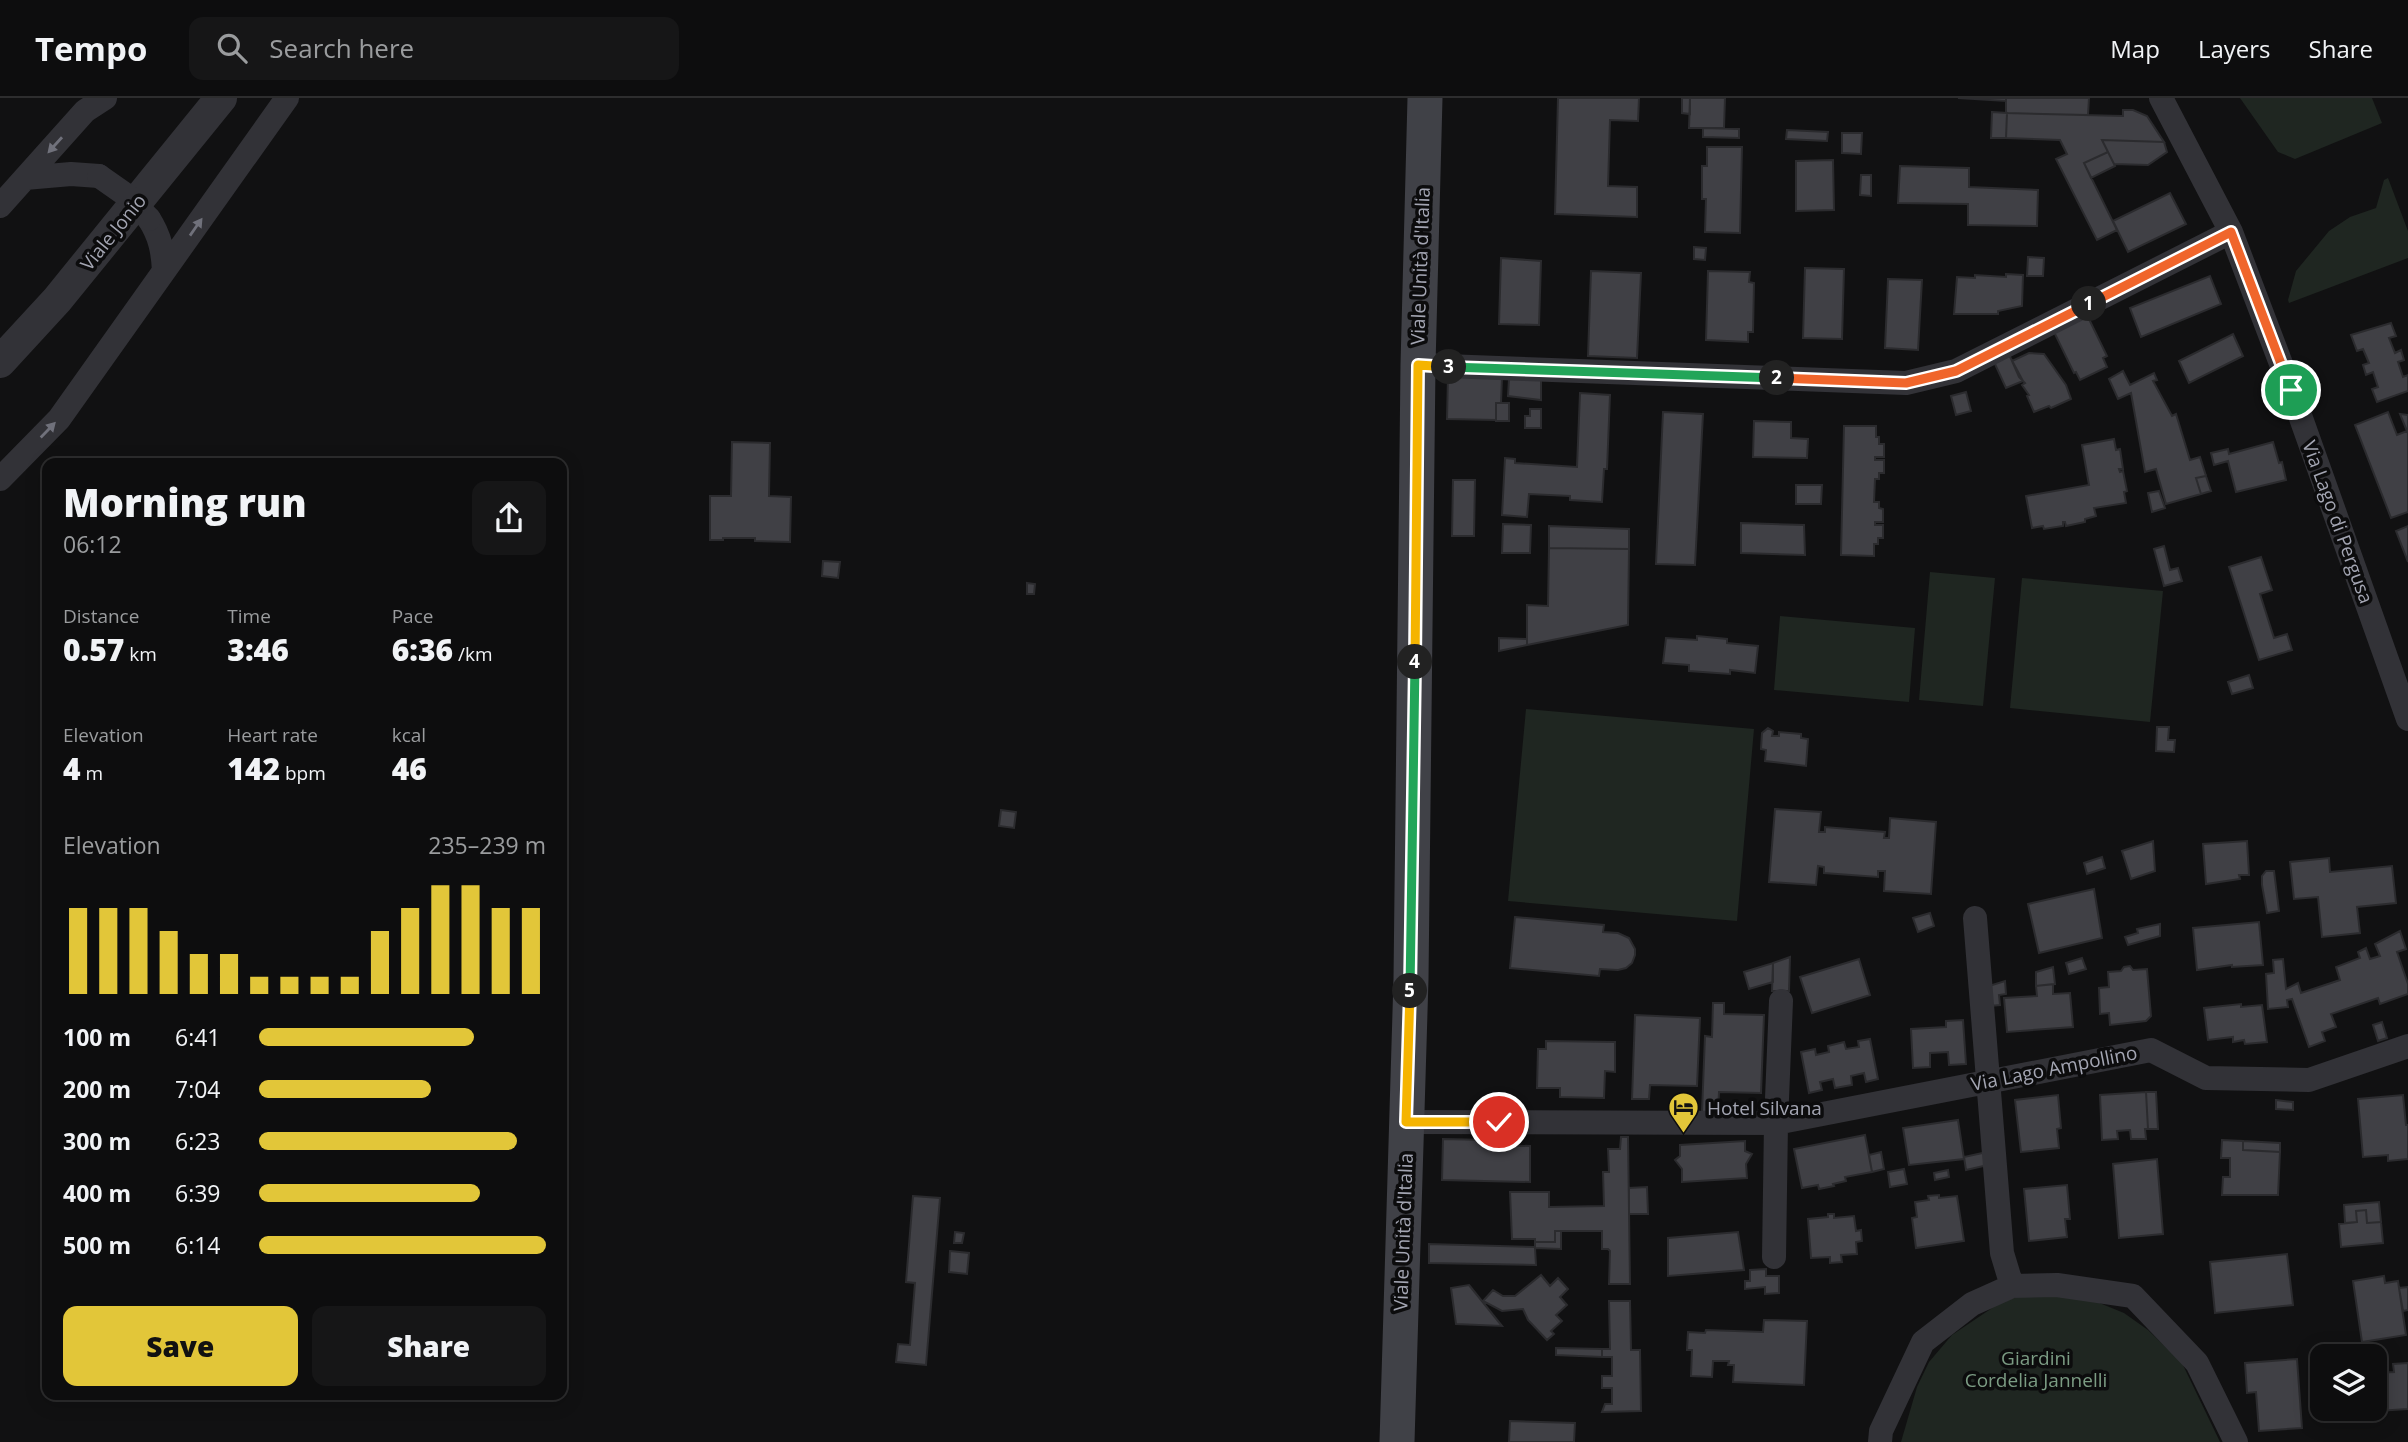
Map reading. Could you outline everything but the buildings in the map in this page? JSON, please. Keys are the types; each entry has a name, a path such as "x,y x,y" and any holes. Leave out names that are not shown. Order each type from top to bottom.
{"main road":[{"name":"Viale Unità d'Italia","path":"1397,1442 1414,758 1418,365 1425,98"}],"street":[{"path":"0,206 85,111 104,98"},
{"name":"Viale Jonio","path":"0,362 57,300 221,98"},
{"path":"0,479 59,419 287,98"},
{"name":"Via Lago di Pergusa","path":"2161,98 2231,232 2291,390 2408,719"},
{"path":"25,178 71,173 99,176 129,197 149,219 158,233 164,271"},
{"path":"1418,365 1906,383 1956,371 2231,232"},
{"path":"1975,918 2002,1252 2012,1286"},
{"path":"1774,1257 1780,1001"},
{"name":"Via Lago Ampollino","path":"1406,1122 1776,1123 2151,1050 2206,1078 2309,1080 2408,1046"},
{"path":"1880,1442 1881,1431 1923,1342 1972,1304 2012,1286 2057,1285 2133,1296 2197,1363 2236,1442"}],"green space":[{"path":"2240,98 2372,98 2382,123 2295,159 2278,152"},
{"path":"2388,178 2408,231 2408,258 2289,303 2296,271 2329,231 2350,217 2376,208 2384,180"},
{"path":"1930,572 1995,578 1983,706 1919,700"},
{"path":"2022,578 2163,591 2150,722 2010,708"},
{"path":"1780,616 1915,628 1909,702 1774,690"},
{"path":"1526,709 1754,729 1737,921 1508,901"},
{"name":"Giardini Cordelia Jannelli","path":"2030,1295 2064,1295 2097,1302 2124,1313 2148,1330 2182,1363 2220,1442 1901,1442 1917,1387 1929,1362 1952,1335 2004,1300"}],"place":[{"name":"Hotel Silvana","path":"1684,1135"}],"route":[{"path":"1499,1122 1406,1122 1411,979 1418,365 1906,383 1956,371 2231,232 2291,390"}]}
